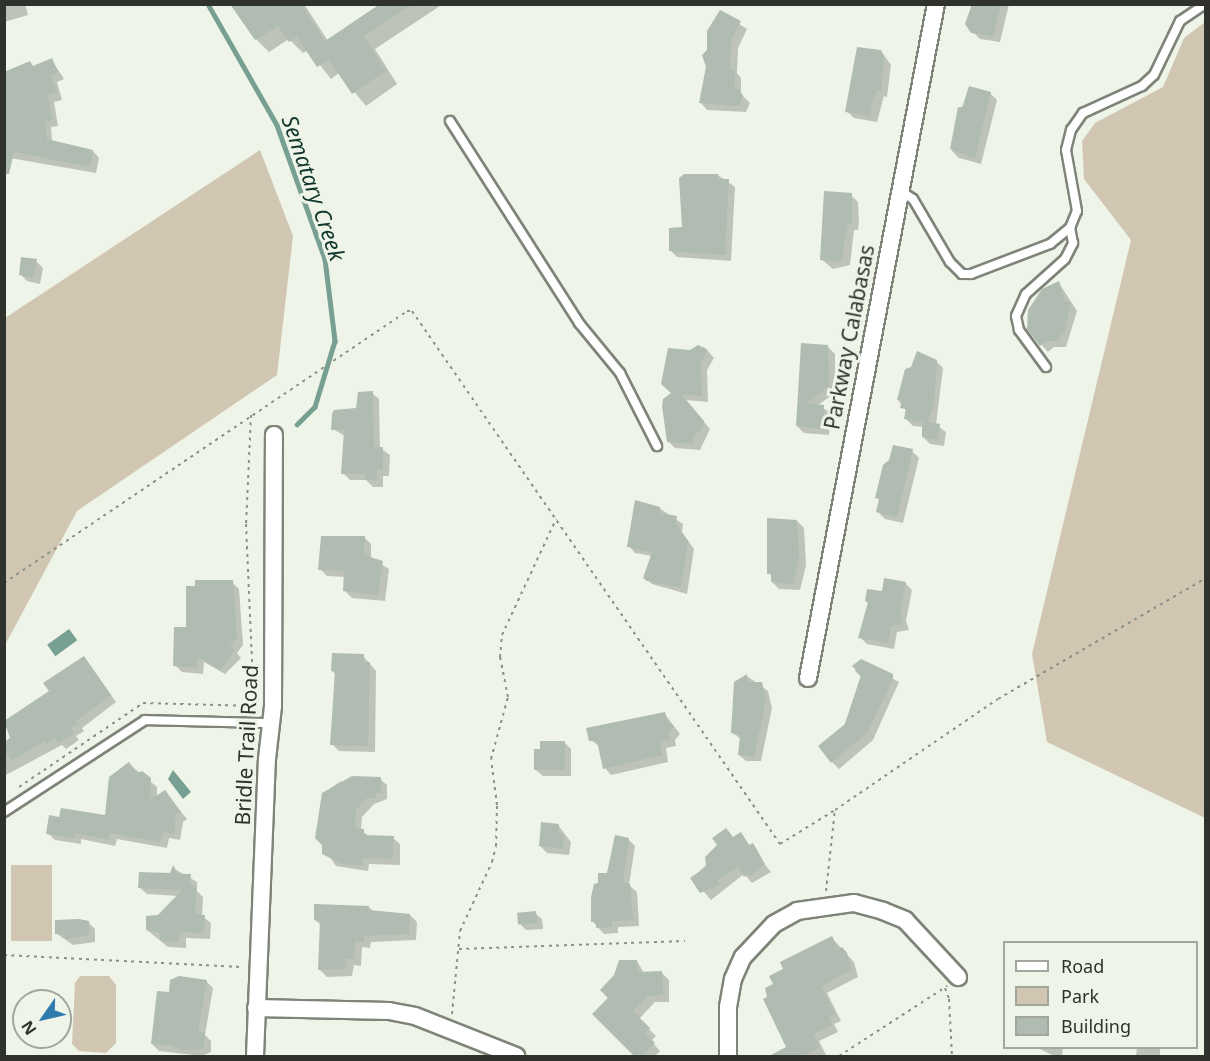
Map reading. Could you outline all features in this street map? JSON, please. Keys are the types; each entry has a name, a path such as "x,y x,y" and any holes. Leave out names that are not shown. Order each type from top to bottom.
{"street":[{"name":"Parkway Calabasas","path":"808,678 936,4"},
{"name":"Bridle Trail Road","path":"255,1056 257,967 271,723 274,435"},
{"path":"728,1056 728,1007 733,980 742,957 774,924 797,911 824,905 854,903 905,920 951,983"},
{"path":"256,1008 388,1011 451,1028 516,1056"}],"lane":[{"path":"1046,367 1022,335 1016,316 1026,294 1065,258 1073,243 1070,228 1077,211 1066,150 1071,130 1083,113 1142,86 1154,75 1180,21 1205,4"},
{"path":"450,121 579,323 620,373 657,446"},
{"path":"900,191 913,199 950,262 962,274 971,274 1033,252 1070,228"},
{"path":"4,812 145,720 271,723"}],"path":[{"path":"4,583 407,310 412,311 780,844 835,810 998,699 1206,578"},
{"path":"251,415 246,524 255,706"},
{"path":"451,1028 459,949 465,916 492,862 496,846 497,805 491,759 508,697 500,657 502,635 556,519"},
{"path":"824,905 835,810"},
{"path":"459,949 685,941"},
{"path":"4,955 257,967"},
{"path":"839,1056 951,983"},
{"path":"951,983 952,1056"}],"green space":[{"path":"1205,22 1205,818 1047,742 1032,654 1131,240 1084,179 1082,141 1095,123 1163,87 1184,38"},
{"path":"260,150 293,236 277,375 77,511 5,645 5,318"},
{"path":"11,865 52,865 52,941 11,941"},
{"path":"80,976 109,976 116,985 116,1043 106,1053 79,1051 72,1044 75,983"}],"water":[{"path":"69,629 77,640 55,656 47,645"},
{"path":"173,770 191,792 183,799 168,779"}],"building":[{"path":"230,4 301,4 325,41 380,4 412,4 364,36 386,71 352,94 329,60 317,67 297,37 289,42 278,26 255,40"},
{"path":"972,4 1001,4 993,36 971,33 965,24"},
{"path":"720,10 741,21 731,40 730,69 735,70 734,86 743,95 739,106 699,103 706,67 702,55 707,50 707,31"},
{"path":"857,47 881,50 884,57 881,91 877,90 870,116 845,112"},
{"path":"52,58 58,72 51,75 57,93 48,95 52,120 45,121 47,139 93,150 90,167 14,152 9,174 4,174 4,72 30,61 33,66"},
{"path":"969,86 991,92 975,158 950,149 958,107 962,108"},
{"path":"684,174 718,174 718,179 729,179 725,255 669,251 669,228 682,227 679,178"},
{"path":"824,191 852,193 852,224 848,224 841,262 820,260"},
{"path":"21,257 37,259 33,278 19,275"},
{"path":"1059,281 1065,301 1071,303 1064,333 1061,332 1059,341 1047,341 1040,346 1027,329 1028,310 1042,289"},
{"path":"801,343 828,345 829,386 806,403 824,405 823,429 796,426"},
{"path":"698,345 708,350 701,362 702,396 681,394 704,421 703,428 694,435 693,444 667,442 662,406 663,399 671,393 661,384 668,348 690,350"},
{"path":"917,351 937,360 934,403 928,422 940,424 938,440 922,437 922,422 904,419 906,409 900,408 902,401 897,400 905,369 911,367"},
{"path":"373,391 374,447 383,447 383,470 377,469 377,480 365,480 365,474 341,474 344,430 331,430 332,414 334,410 356,408 358,392"},
{"path":"893,445 913,449 897,517 876,512 879,499 875,498 883,465 889,460"},
{"path":"635,500 660,507 660,513 677,516 676,524 688,541 681,588 647,581 643,578 652,552 627,547"},
{"path":"767,518 797,520 799,557 793,584 771,582 771,574 767,574"},
{"path":"321,536 365,536 364,555 383,561 378,595 343,591 344,571 318,570"},
{"path":"884,578 906,582 900,613 903,624 891,626 888,643 858,638 868,602 865,601 867,589 882,591"},
{"path":"195,580 233,580 237,637 230,646 235,650 220,670 197,657 197,668 173,666 174,627 186,627 186,586 195,586"},
{"path":"332,653 364,654 364,662 370,662 368,746 330,745 335,671 331,671"},
{"path":"84,656 111,695 76,721 78,724 71,728 74,733 58,743 55,738 47,744 45,741 12,760 4,750 4,742 10,738 4,721 49,691 43,683"},
{"path":"861,659 893,674 893,679 867,733 831,763 818,746 845,724 861,675 852,666"},
{"path":"747,674 747,682 762,682 766,700 754,757 738,755 740,736 731,733 734,682"},
{"path":"665,712 668,723 674,726 669,732 670,740 660,742 662,755 603,769 597,741 589,741 586,728"},
{"path":"540,741 565,741 565,770 534,770 534,749 540,749"},
{"path":"129,762 137,773 142,771 151,778 150,800 165,790 181,812 176,815 174,834 163,832 160,842 110,833 109,840 75,833 74,838 46,834 49,815 59,817 61,808 105,815 109,777"},
{"path":"352,776 381,777 381,793 376,793 375,798 367,798 356,810 355,828 364,829 364,835 394,836 393,859 362,858 362,865 342,864 322,854 322,845 315,838 322,793"},
{"path":"541,822 559,824 558,833 564,834 563,849 539,846"},
{"path":"726,828 733,837 741,832 749,845 753,843 765,864 751,876 749,873 744,877 738,867 717,880 720,885 700,893 690,878 706,867 705,857 717,845 712,838"},
{"path":"615,835 629,838 623,882 630,884 633,920 612,921 612,927 596,928 596,922 591,922 591,897 594,884 598,883 598,873 607,873"},
{"path":"173,865 178,874 191,874 190,884 196,889 195,914 205,915 204,933 180,932 179,942 160,941 160,933 146,930 146,916 158,915 182,890 138,888 139,872 170,873"},
{"path":"314,904 369,906 369,910 410,914 409,934 364,936 364,942 355,941 354,959 347,959 345,969 318,970 320,921 314,920"},
{"path":"536,911 537,923 518,925 517,913"},
{"path":"55,920 89,921 89,935 65,939 65,934 55,934"},
{"path":"832,936 838,949 842,947 847,953 852,970 821,986 835,1014 829,1017 832,1025 813,1034 820,1047 802,1056 769,1056 786,1047 763,999 767,997 765,988 773,984 769,976 783,969 780,962"},
{"path":"619,960 637,960 637,972 662,971 663,995 648,996 633,1011 650,1028 645,1033 655,1043 642,1056 634,1056 592,1014 608,998 600,990 614,975"},
{"path":"179,976 207,980 198,1031 205,1033 203,1049 180,1050 171,1045 151,1044 157,991 169,992 170,980"}],"waterway":[{"name":"Sematary Creek","path":"208,4 277,125 325,259 335,341 315,407 297,425"}]}
